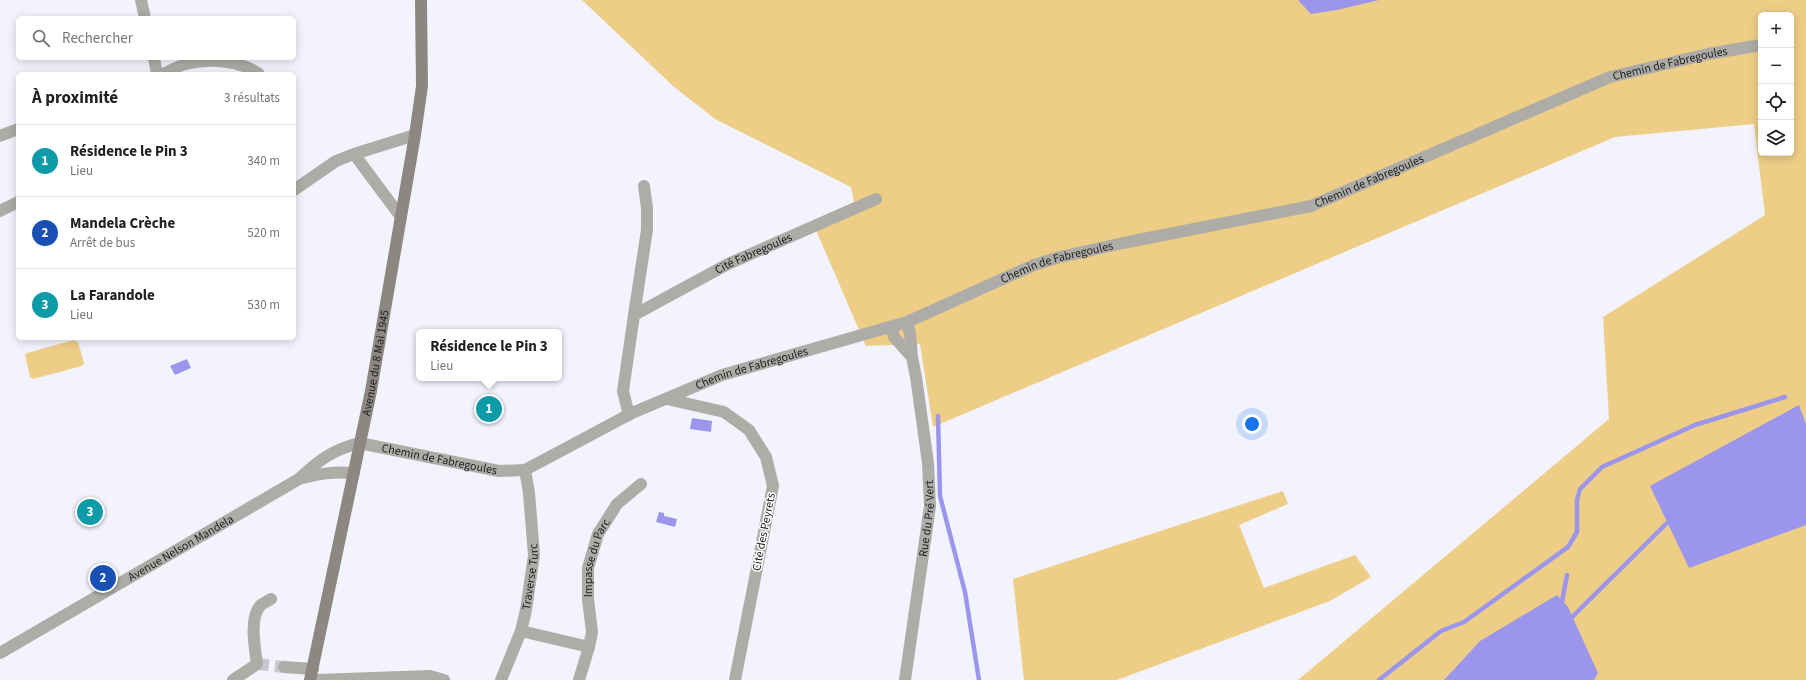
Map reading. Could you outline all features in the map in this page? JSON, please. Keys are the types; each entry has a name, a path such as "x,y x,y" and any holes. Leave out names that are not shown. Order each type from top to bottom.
{"main road":[{"name":"Avenue du 8 Mai 1945","path":"313,676 359,443 371,391 416,135 422,86 421,0"}],"street":[{"path":"141,0 145,16"},
{"name":"Chemin de Fabregoules","path":"359,443 499,471 525,470 629,415 722,375 907,322 1034,265 1060,257 1123,243 1311,206 1610,77 1708,54 1758,45"},
{"path":"154,60 157,72"},
{"path":"167,72 185,64 202,61 239,64 251,68 256,72"},
{"path":"0,136 16,130"},
{"path":"296,189 336,161 416,135"},
{"path":"354,154 401,216"},
{"path":"629,415 623,390 647,230 648,208 644,186"},
{"name":"Cité Fabregoules","path":"634,315 728,264 876,199"},
{"path":"0,211 16,203"},
{"name":"Rue du Pré Vert","path":"905,680 930,506 928,463 907,322"},
{"name":"Rue du Pré Vert","path":"891,327 894,337 912,358"},
{"name":"Cité des Peyrets","path":"667,398 724,412 749,430 766,457 773,486 735,680"},
{"name":"Avenue Nelson Mandela","path":"0,653 299,479 316,463 340,448 359,443"},
{"name":"Traverse Turc","path":"501,680 521,631 526,610 534,555 530,493 525,470"},
{"name":"Avenue Nelson Mandela","path":"299,479 319,474 337,472 354,473"},
{"name":"Impasse du Parc","path":"589,647 592,632 588,599 588,568 598,534 616,504 641,484"},
{"path":"233,680 257,664 253,640 255,617 260,606 271,599"},
{"path":"521,631 589,647 579,680"},
{"path":"284,667 313,676 430,676 444,680"}],"shaded area":[{"path":"582,0 1806,0 1806,680 1298,680 1609,419 1603,317 1765,215 1754,124 1615,137 933,427 920,344 866,346 812,221 854,202 851,187 715,119 673,86"},
{"path":"1298,0 1379,0 1337,10 1311,14"},
{"path":"74,340 78,342 84,363 82,366 33,379 30,377 25,355 27,353"},
{"path":"187,359 191,368 175,375 170,366"},
{"path":"1799,405 1806,424 1806,525 1689,568 1650,486"},
{"path":"692,418 712,421 711,432 690,429"},
{"path":"1283,491 1288,504 1239,525 1264,588 1355,555 1371,577 1330,601 1117,680 1024,680 1013,579"},
{"path":"659,512 664,513 664,516 677,519 675,527 656,522"},
{"path":"1557,595 1568,607 1598,673 1594,680 1444,680 1480,641"}],"waterway":[{"path":"1379,680 1441,631 1464,622 1568,547 1577,532 1577,500 1580,489 1602,467 1695,425 1785,397"},
{"path":"938,416 940,496 965,592 979,680"},
{"path":"1568,621 1667,523 1672,521"},
{"path":"1561,607 1567,575"}],"tunnel":[{"path":"257,664 284,667"}],"place":[{"name":"Résidence le Pin 3","path":"489,409"},
{"name":"La Farandole","path":"90,512"},
{"name":"Mandela Crèche","path":"103,578"}]}
